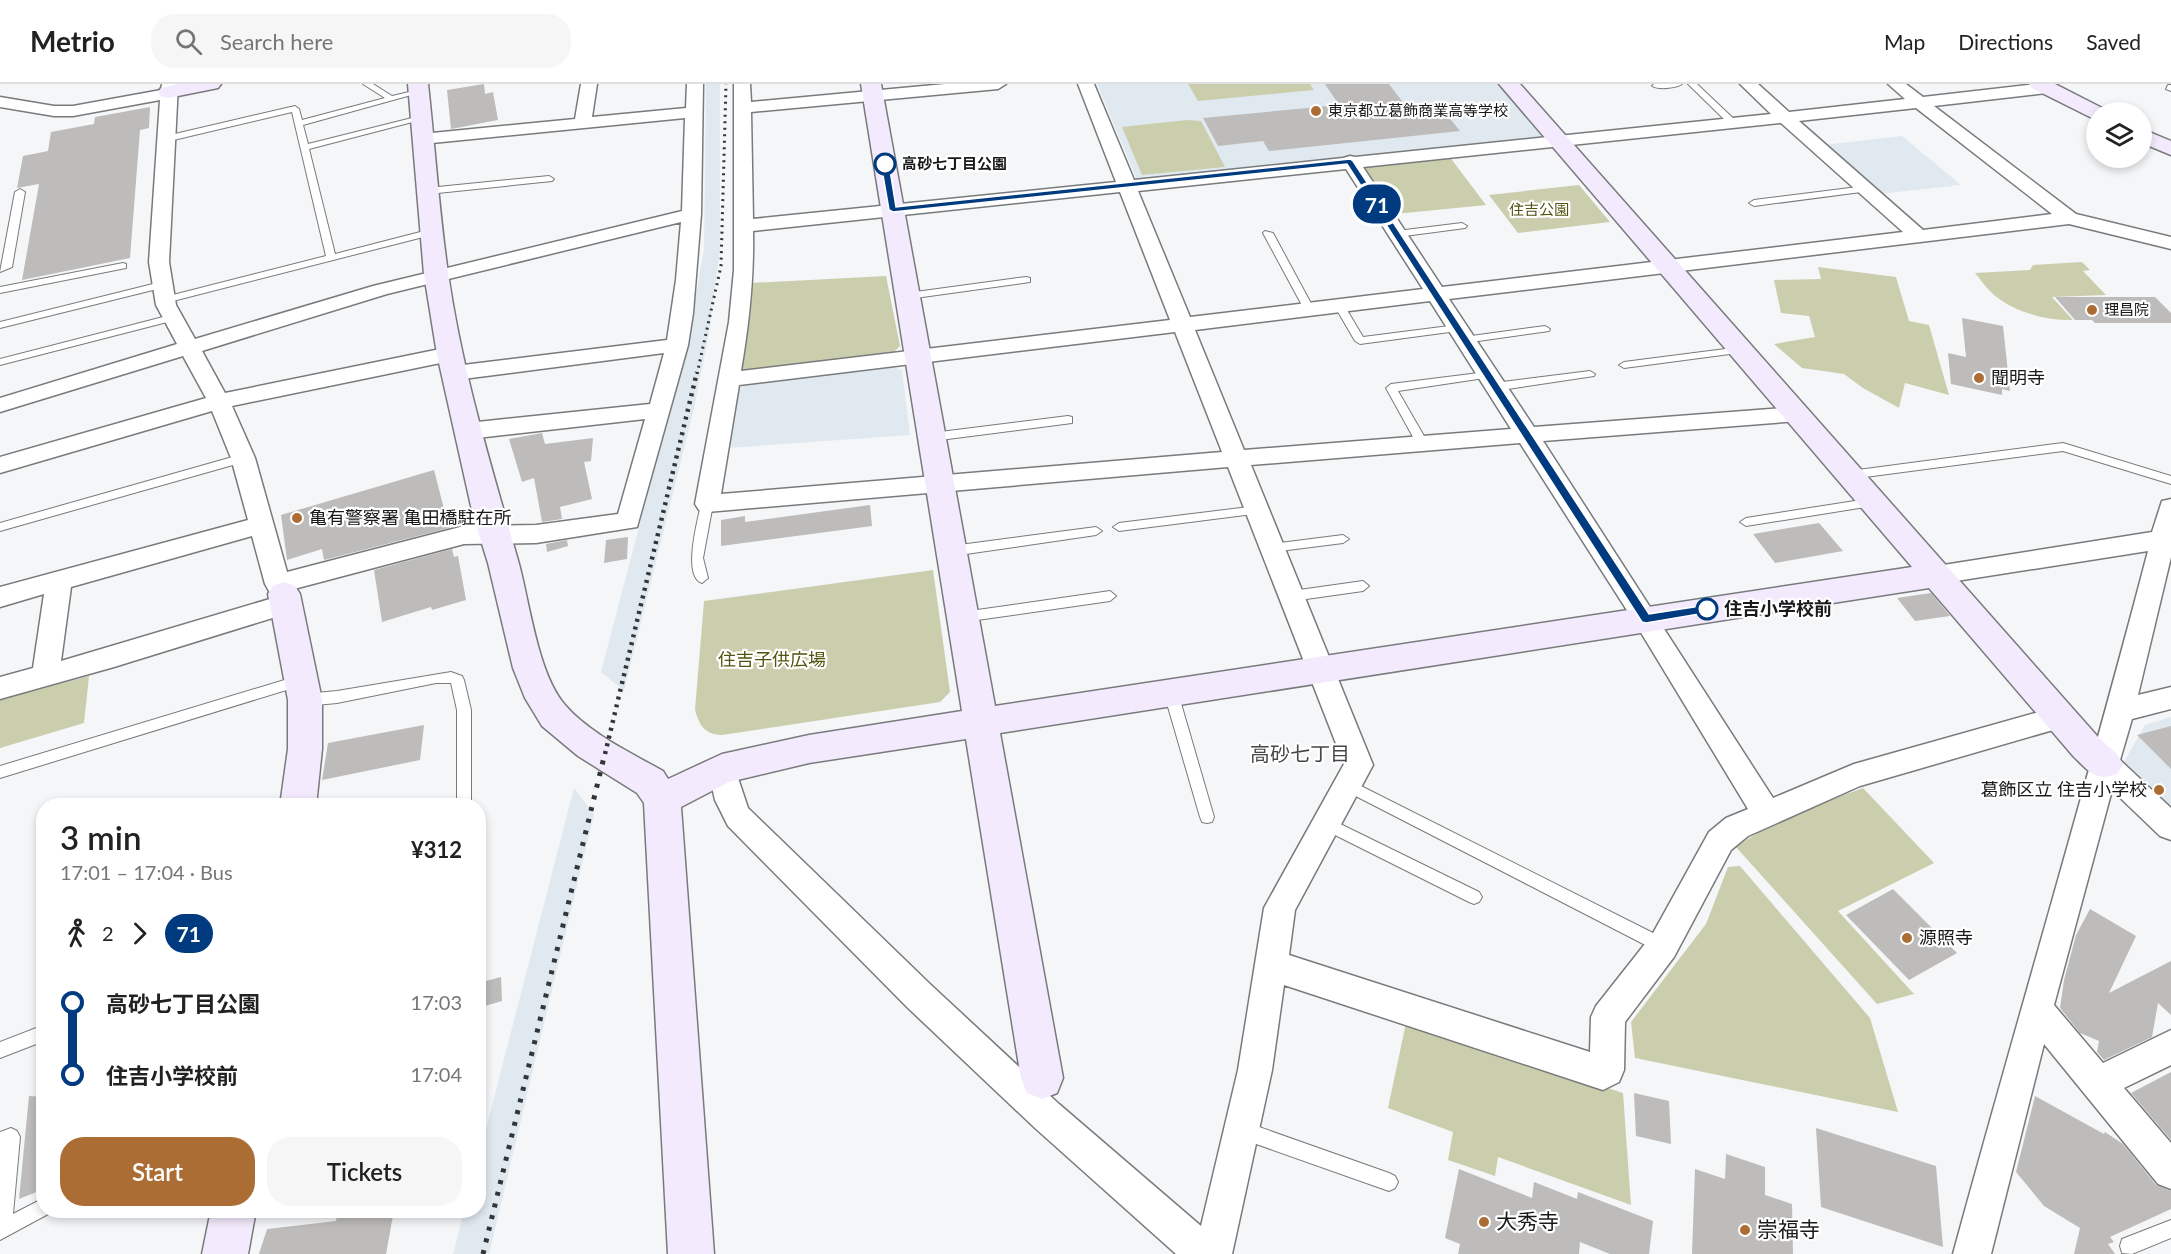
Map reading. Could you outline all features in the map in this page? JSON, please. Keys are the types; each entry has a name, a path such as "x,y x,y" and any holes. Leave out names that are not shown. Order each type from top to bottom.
{"street":[{"path":"0,102 54,111 73,111 169,90 212,84"},
{"path":"583,123 589,84"},
{"path":"0,688 114,657 283,594 464,535 536,534 628,520 677,345 691,240 695,84"},
{"path":"742,84 745,226 741,301 730,379 707,504 1238,458 1798,414"},
{"path":"742,108 872,90 998,84"},
{"path":"1086,84 1238,458 1359,765 1280,908 1255,1070 1213,1254"},
{"path":"1509,84 1665,266 1742,350 2086,747 2171,827"},
{"path":"1748,84 1920,237"},
{"path":"1896,84 2069,218"},
{"path":"745,226 1350,161 1733,123 2051,87 2086,107"},
{"path":"169,90 160,252 166,301 188,348 219,402 243,458 283,594 304,690 305,749 299,798"},
{"path":"872,90 1047,1116"},
{"path":"691,1254 662,798 650,782 590,746 554,716 542,698 529,668 503,563 492,533 453,364 436,274 420,108 583,123 694,112"},
{"path":"2152,140 2171,149"},
{"path":"1350,161 1646,619 1766,812"},
{"path":"0,405 436,274 692,214"},
{"path":"730,379 2069,218 2171,243"},
{"path":"651,225 671,236 691,240"},
{"path":"0,465 219,402 453,364 677,345"},
{"path":"468,431 658,410"},
{"path":"662,798 722,770 809,748 1937,575 2168,523 2120,711 2036,1009 1972,1254"},
{"path":"0,597 262,525"},
{"path":"46,675 59,581"},
{"path":"2120,711 2171,698"},
{"path":"1271,965 1603,1073 1607,1070 1608,1017 1663,946 1720,841 1737,826 1854,776 2060,717"},
{"path":"722,770 730,800 738,817 919,996 1047,1116 1204,1254"},
{"path":"2036,1009 2171,1172"},
{"path":"2098,1083 2171,1047"},
{"path":"225,1254 232,1218"}],"lane":[{"path":"367,84 387,95 390,100"},
{"path":"1656,86 1678,84"},
{"path":"1692,84 1733,123"},
{"path":"298,124 390,100 420,108"},
{"path":"304,148 420,108"},
{"path":"165,139 295,109 332,257"},
{"path":"428,191 549,179"},
{"path":"1754,203 1866,189"},
{"path":"0,269 7,267 20,192"},
{"path":"1397,234 1462,226"},
{"path":"0,362 166,301 432,232"},
{"path":"1268,232 1309,309"},
{"path":"0,290 123,266"},
{"path":"908,296 1026,280"},
{"path":"0,325 166,301"},
{"path":"1340,305 1360,341 1545,329"},
{"path":"1624,365 1742,350"},
{"path":"1422,443 1391,388 1590,374"},
{"path":"932,437 1068,420"},
{"path":"1850,475 2063,447 2171,480"},
{"path":"0,527 243,458"},
{"path":"1746,522 1874,502"},
{"path":"702,578 697,558 707,504"},
{"path":"1119,527 1257,510"},
{"path":"952,551 1096,531"},
{"path":"1272,548 1343,539"},
{"path":"1292,596 1363,586"},
{"path":"963,617 1110,596"},
{"path":"0,772 304,690 337,697 451,677 457,680 464,710 464,798"},
{"path":"1171,693 1207,817"},
{"path":"1349,786 1663,946"},
{"path":"1328,824 1474,897"},
{"path":"0,1050 36,1036"},
{"path":"1242,1130 1389,1182"},
{"path":"0,1141 11,1137 1,1230"},
{"path":"1,1230 36,1211"},
{"path":"2129,1246 2171,1228"}],"shaded area":[{"path":"706,84 720,84 720,248 709,333 694,408 624,691 601,672 689,336 704,249"},
{"name":"東京都立葛飾商業高等学校","path":"1097,84 1499,84 1546,138 1137,180"},
{"path":"1902,136 1961,185 1879,194 1823,145"},
{"path":"892,367 902,370 910,435 728,448 739,389 746,384"},
{"name":"葛飾区立 住吉小学校","path":"2171,717 2171,815 2122,765 2145,725"},
{"path":"574,788 594,814 489,1254 453,1254 462,1218 486,1218 486,1129"}],"green space":[{"path":"1188,84 1310,84 1314,90 1198,101"},
{"path":"1187,120 1201,121 1225,167 1142,175 1122,127"},
{"path":"1449,156 1486,205 1395,214 1363,165"},
{"name":"住吉公園","path":"1579,185 1610,222 1518,233 1489,195"},
{"path":"2082,262 2090,270 2083,271 2106,295 2052,297 2073,320 2042,317 2021,311 1994,295 1975,273 2030,270 2033,265"},
{"path":"1818,267 1896,277 1909,321 1929,325 1949,395 1905,383 1899,408 1863,388 1844,374 1802,368 1774,344 1815,337 1809,316 1781,313 1774,280 1821,279"},
{"path":"886,276 900,346 892,354 746,371 741,369 751,283"},
{"name":"住吉子供広場","path":"933,570 950,692 940,702 722,735 711,733 701,725 695,710 704,601"},
{"path":"89,676 84,723 0,748 0,700"},
{"path":"1863,788 1934,863 1838,911 1914,994 1877,1004 1736,847 1782,820"},
{"path":"1740,866 1870,1018 1898,1112 1635,1058 1631,1022 1706,924 1728,867"},
{"path":"1406,1023 1623,1093 1631,1205 1498,1157 1495,1176 1448,1160 1453,1132 1388,1108"}],"building":[{"path":"484,84 485,94 493,92 498,120 451,129 447,90"},
{"path":"1325,84 1389,84 1408,109 1440,106 1460,131 1269,151 1263,141 1218,146 1203,118 1339,105"},
{"path":"150,107 149,128 140,130 130,258 22,280 39,184 17,188 23,156 48,151 51,132 94,124 95,117"},
{"path":"2055,297 2155,297 2171,313 2171,323 2095,323 2092,320 2075,320"},
{"path":"1962,318 2003,326 2010,391 2002,389 2002,395 1951,384 1948,353 1966,357"},
{"path":"542,433 545,444 593,438 591,461 584,462 592,499 560,507 562,519 542,522 534,478 522,482 509,439"},
{"path":"434,470 449,528 324,560 322,549 287,560 281,515"},
{"path":"870,505 872,526 721,546 721,520 745,516 745,522"},
{"path":"1819,523 1843,551 1775,563 1753,534"},
{"path":"628,537 627,559 604,563 606,540"},
{"path":"567,540 568,546 547,552 546,544"},
{"path":"452,549 454,557 458,556 466,600 432,610 431,607 382,622 374,570"},
{"path":"1931,593 1950,616 1915,621 1897,598"},
{"path":"424,725 420,760 322,780 328,743"},
{"path":"2171,726 2171,769 2137,735"},
{"path":"1893,889 1957,953 1909,980 1846,915"},
{"path":"2090,909 2136,936 2109,993 2171,961 2171,1015 2158,1003 2152,1037 2104,1060 2097,1052 2099,1041 2080,1033 2060,1008 2064,980 2076,935"},
{"path":"501,977 502,1001 486,1006 486,981"},
{"path":"2171,1072 2171,1140 2131,1093"},
{"path":"1634,1093 1669,1101 1671,1144 1636,1136"},
{"path":"29,1096 36,1096 36,1192 19,1199"},
{"path":"2035,1096 2104,1134 2105,1132 2123,1144 2156,1185 2171,1191 2171,1209 2110,1237 2114,1242 2108,1244 2115,1254 2074,1254 2080,1228 2044,1206 2016,1172"},
{"path":"1816,1128 1936,1166 1943,1247 1821,1207"},
{"path":"1726,1154 1765,1167 1765,1195 1792,1204 1793,1254 1692,1254 1695,1169 1725,1179"},
{"path":"1459,1169 1532,1198 1534,1182 1577,1199 1578,1192 1653,1221 1649,1254 1610,1254 1580,1242 1579,1254 1458,1254 1460,1244 1445,1238"},
{"path":"336,1218 393,1218 386,1254 259,1254 267,1229 336,1221"}],"railway":[{"path":"697,374 721,266 726,84"},
{"path":"605,754 697,372"},
{"path":"483,1254 605,753"}],"bus line":[{"name":"71","path":"885,164 893,210 1350,161 1646,619 1707,609"}],"place":[{"name":"東京都立葛飾商業高等学校","path":"1316,111"},
{"name":"高砂七丁目公園","path":"885,164"},
{"name":"理昌院","path":"2092,310"},
{"name":"聞明寺","path":"1979,378"},
{"name":"亀有警察署 亀田橋駐在所","path":"297,518"},
{"name":"住吉小学校前","path":"1707,609"},
{"name":"葛飾区立 住吉小学校","path":"2159,790"},
{"name":"源照寺","path":"1907,938"},
{"name":"大秀寺","path":"1484,1222"},
{"name":"崇福寺","path":"1745,1230"}],"district":[{"name":"高砂七丁目","path":"1300,754"}]}
